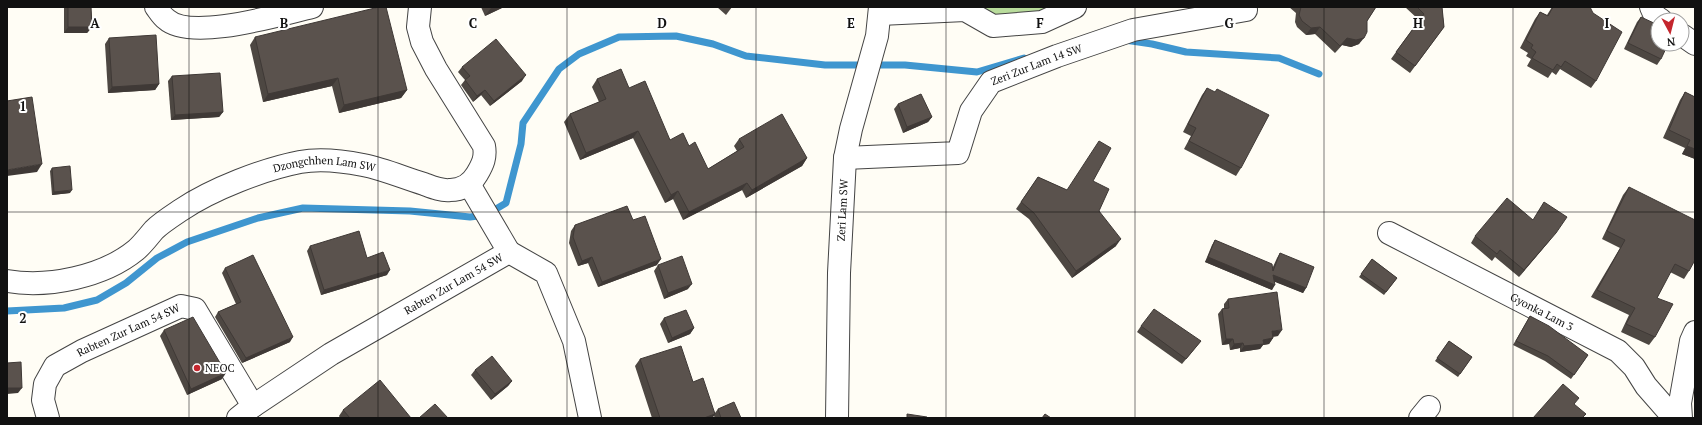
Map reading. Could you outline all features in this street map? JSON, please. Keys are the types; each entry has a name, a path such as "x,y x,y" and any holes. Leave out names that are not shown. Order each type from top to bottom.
{"street":[{"path":"156,7 166,20 182,26 206,28 244,23 312,7"},
{"path":"420,7 418,27 422,42 436,69 484,146 485,156 482,166 469,184 510,252"},
{"path":"880,11 965,10 993,26 1042,22 1075,7"},
{"name":"Zeri Zur Lam 14 SW","path":"845,158 958,153 971,111 991,82 1057,56 1133,30 1246,10"},
{"name":"Zeri Lam SW","path":"837,418 839,273 845,158 851,129 876,36 880,11"},
{"name":"Dzongchhen Lam SW","path":"7,281 18,283 47,282 91,274 115,265 136,250 156,229 181,210 210,194 277,167 302,162 333,161 364,165 437,189 450,190 461,188 469,184"},
{"name":"Gyonka Lam 3","path":"1388,233 1618,351 1634,367 1646,386 1674,418"},
{"name":"Rabten Zur Lam 54 SW","path":"48,418 42,400 45,384 56,366 110,338 181,306 195,309 246,412 330,354 510,252 546,273 574,341 590,418"},
{"path":"1681,418 1680,403 1691,341 1695,332"}],"green space":[{"path":"950,7 1063,7 1012,20"}],"building":[{"path":"68,7 91,7 92,27 68,27"},
{"path":"379,7 386,7 407,90 344,105 338,78 268,94 255,37"},
{"path":"1301,7 1376,7 1367,21 1367,32 1364,38 1356,40 1347,38 1340,46 1320,27 1311,28 1302,21 1299,15"},
{"path":"1417,7 1442,7 1444,27 1415,66 1396,52 1424,14"},
{"path":"1553,7 1590,7 1593,13 1622,32 1596,81 1565,61 1561,67 1557,64 1553,70 1532,58 1536,52 1531,48 1533,45 1526,40 1540,12 1548,16"},
{"path":"1641,17 1650,21 1650,52 1664,52 1661,59 1628,43"},
{"path":"156,35 159,84 112,87 109,38"},
{"path":"496,39 526,75 494,101 485,90 477,96 465,80 470,76 462,67"},
{"path":"621,69 629,88 645,81 670,140 683,133 689,146 695,142 708,169 744,147 739,139 782,114 807,158 752,190 747,183 689,212 678,191 671,195 638,131 586,153 570,114 606,99 597,79"},
{"path":"220,73 223,112 175,115 172,76"},
{"path":"1207,88 1215,92 1217,89 1269,115 1241,168 1189,141 1196,128 1188,124"},
{"path":"1685,92 1695,97 1695,149 1687,146 1690,140 1669,130"},
{"path":"921,94 932,117 907,127 898,104"},
{"path":"32,97 42,164 7,170 7,101"},
{"path":"1099,141 1111,148 1093,181 1109,189 1099,211 1121,239 1076,271 1034,213 1021,202 1038,177 1067,190"},
{"path":"70,166 72,190 54,192 52,168"},
{"path":"1629,187 1695,220 1695,260 1689,271 1675,264 1657,298 1673,304 1655,337 1626,324 1635,308 1597,290 1625,240 1607,231"},
{"path":"1507,198 1533,220 1544,202 1567,217 1556,233 1524,270 1500,250 1497,254 1475,236"},
{"path":"627,206 633,220 645,216 661,259 602,282 592,257 582,261 573,237 575,225"},
{"path":"359,231 367,258 383,252 390,270 324,290 310,246"},
{"path":"1215,240 1272,264 1273,271 1280,253 1314,267 1306,288 1273,275 1275,285 1208,257"},
{"path":"253,255 293,337 246,358 218,312 241,302 225,268"},
{"path":"682,256 692,284 668,293 658,265"},
{"path":"1372,259 1397,278 1386,292 1361,274"},
{"path":"1277,292 1282,330 1272,331 1273,338 1263,340 1264,344 1244,346 1243,343 1234,344 1233,339 1226,339 1222,309 1229,308 1228,299"},
{"path":"1154,309 1201,341 1186,359 1141,326"},
{"path":"686,310 694,328 672,338 664,318"},
{"path":"1530,316 1549,326 1588,355 1574,375 1548,356 1516,341"},
{"name":"NEOC","path":"193,317 226,373 191,389 164,330"},
{"path":"1449,341 1472,357 1460,374 1437,358"},
{"path":"681,346 693,382 703,378 715,414 704,418 660,418 640,359"},
{"path":"492,356 512,381 495,394 475,370"},
{"path":"21,362 22,388 7,388 7,363"},
{"path":"380,380 411,418 350,418 343,410"},
{"path":"1563,384 1579,398 1574,404 1586,414 1582,418 1533,418"},
{"path":"734,402 741,418 721,418 718,409"},
{"path":"435,404 448,418 419,418"},
{"path":"907,414 927,417 927,418 907,418"},
{"path":"1045,414 1051,418 1042,418"}],"waterway":[{"path":"7,311 64,308 97,300 126,283 157,258 187,242 258,218 303,208 410,211 470,217 486,215 506,203 521,144 523,123 559,69 579,54 619,37 676,36 713,44 746,56 825,65 905,65 977,72 1024,58"},
{"path":"1125,40 1152,44 1186,52 1279,58 1319,74"}],"place":[{"name":"NEOC","path":"197,368"}]}
